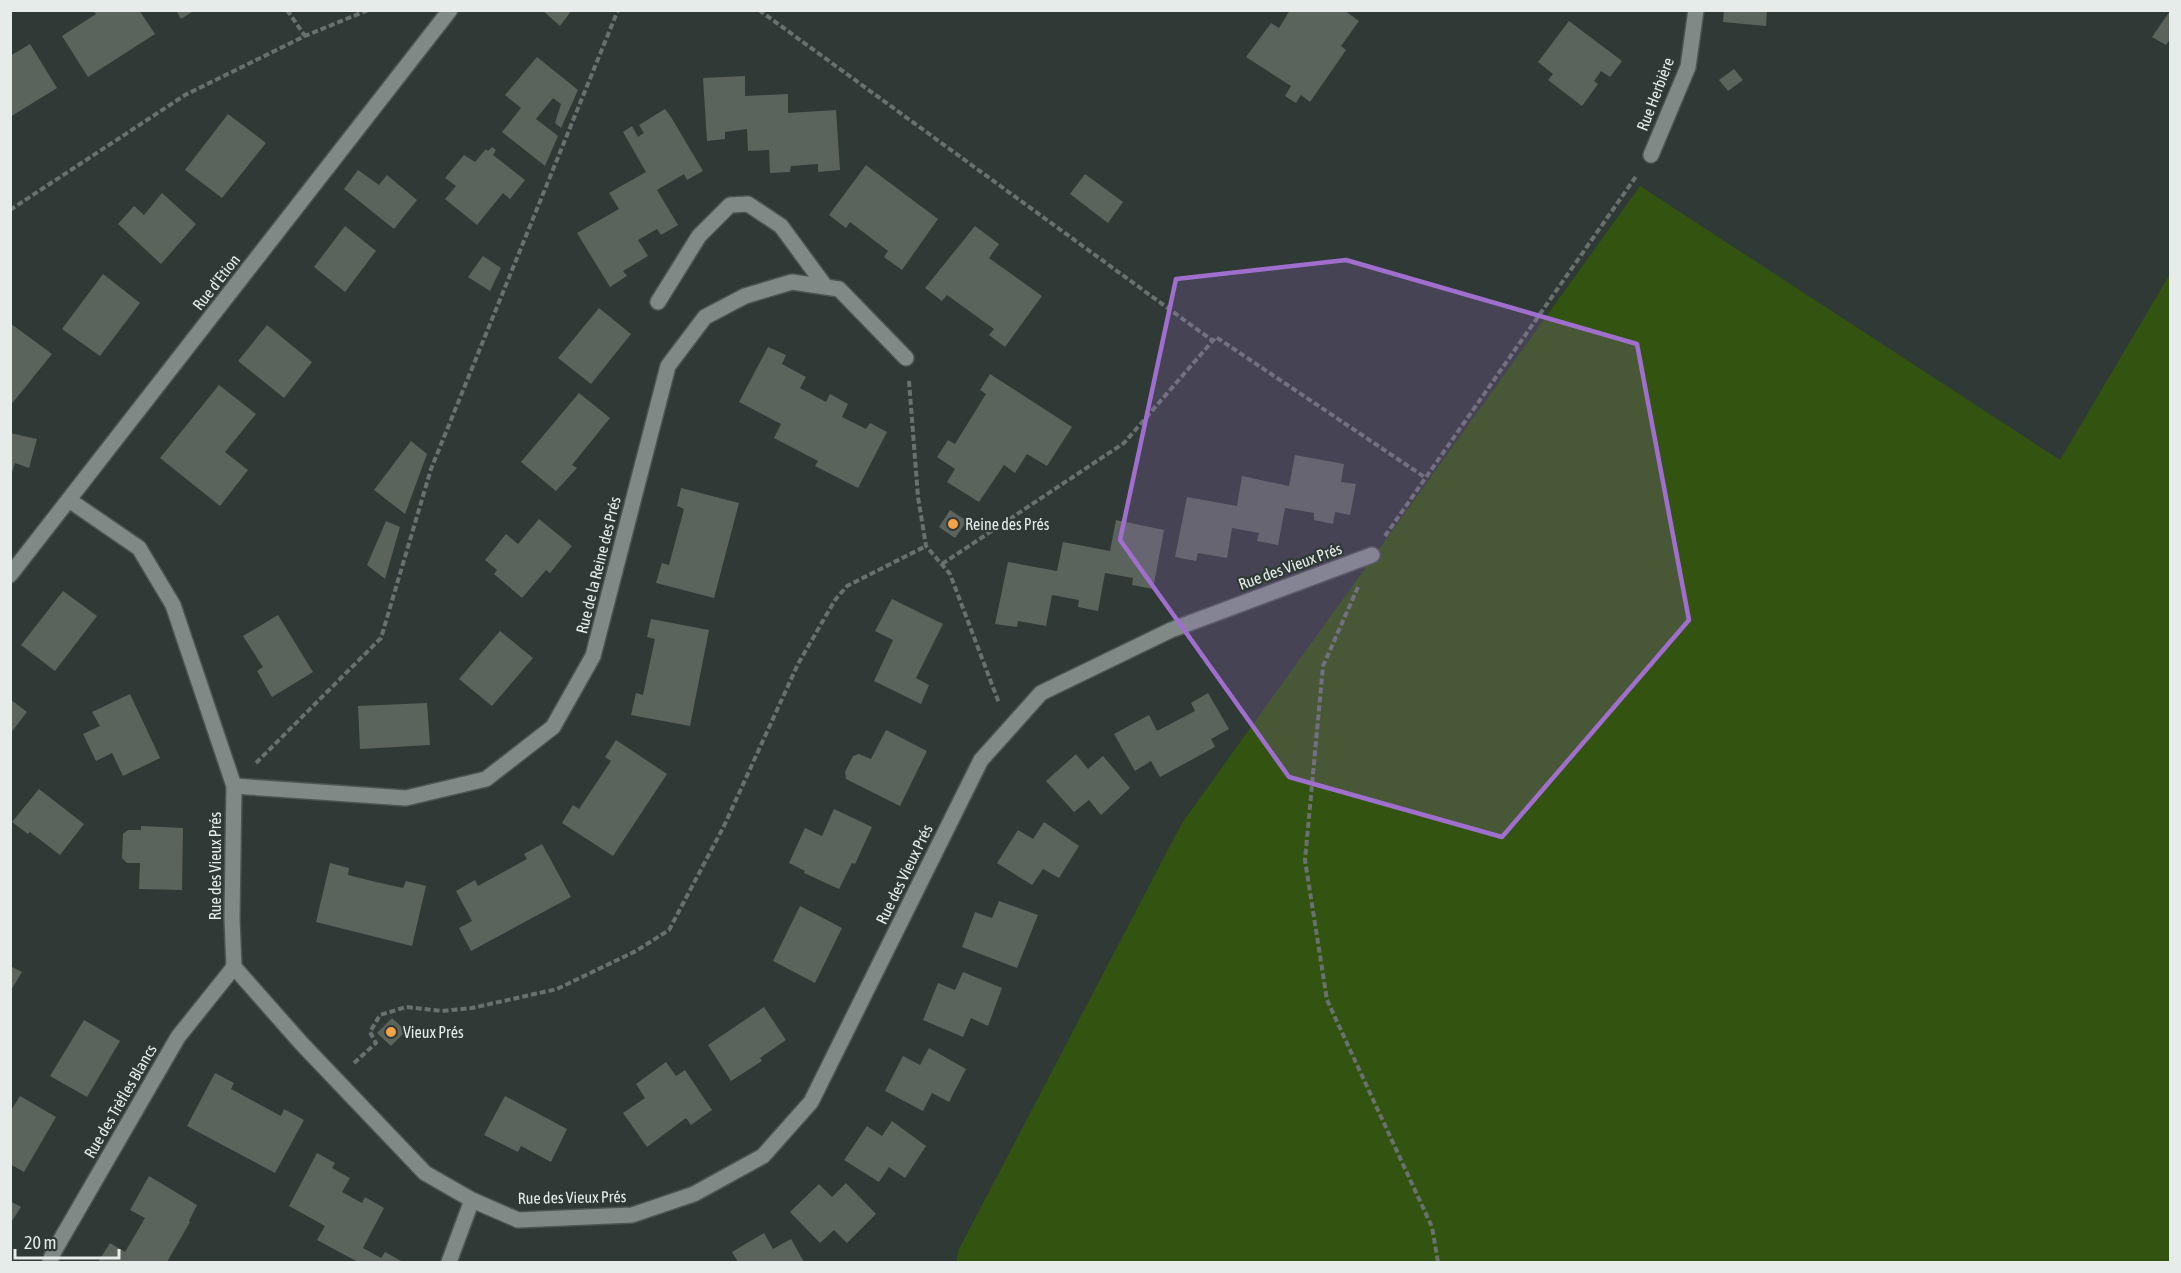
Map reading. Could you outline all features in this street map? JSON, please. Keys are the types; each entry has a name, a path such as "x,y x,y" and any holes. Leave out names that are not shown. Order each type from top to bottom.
{"street":[{"name":"Rue d'Etion","path":"10,574 450,10"},
{"name":"Rue Herbière","path":"1651,155 1688,67 1696,10"},
{"path":"658,302 699,236 729,205 748,204 781,226 825,286"},
{"name":"Rue de la Reine des Prés","path":"234,786 406,798 486,779 553,727 593,656 668,366 705,317 745,296 792,282 825,286 839,289 906,358"},
{"name":"Rue des Vieux Prés","path":"69,500 139,548 173,605 234,786 232,919 234,967 302,1044 425,1173 472,1200 518,1220 632,1215 694,1194 763,1156 811,1102 981,760 1041,693 1171,630 1372,555"},
{"name":"Rue des Trèfles Blancs","path":"50,1263 53,1252 178,1037 234,967"},
{"path":"449,1263 472,1200"}],"path":[{"path":"287,10 305,36"},
{"path":"10,210 185,95 305,36 368,10"},
{"path":"234,786 381,638 431,469 618,10"},
{"path":"759,10 1213,341"},
{"path":"1438,1263 1432,1227 1327,1000 1305,860 1323,666 1372,555 1651,155"},
{"path":"942,564 1124,443 1216,337 1426,478"},
{"path":"906,358 914,426 918,497 926,546 950,574 1009,729"},
{"path":"336,1079 376,1043 370,1032 380,1015 406,1007 442,1011 472,1008 557,989 636,951 669,930 724,826 798,664 835,600 847,586 926,546"}],"highlighted area":[{"path":"1346,260 1637,344 1689,620 1502,837 1289,777 1120,540 1176,279"}],"green space":[{"path":"1640,186 2060,460 2170,274 2170,1262 956,1262 959,1249 1182,823"}],"building":[{"path":"96,10 139,10 155,34 88,77 62,36 96,14 94,12"},
{"path":"176,10 195,10 181,19"},
{"path":"542,10 572,10 560,26"},
{"path":"1290,10 1344,10 1359,21 1341,46 1346,50 1310,102 1301,95 1296,103 1285,96 1291,86 1246,57 1271,23 1279,28"},
{"path":"1724,10 1767,10 1766,26 1723,22"},
{"path":"2170,11 2170,39 2166,45 2152,37"},
{"path":"1569,21 1622,61 1610,77 1601,71 1594,81 1598,84 1582,106 1548,80 1553,74 1538,62"},
{"path":"30,44 57,88 10,117 10,56"},
{"path":"537,57 578,90 561,128 555,123 561,104 553,98 536,119 558,136 545,166 502,132 521,108 505,95"},
{"path":"1734,69 1743,80 1728,91 1719,80"},
{"path":"745,76 745,96 788,94 788,113 836,110 840,170 818,172 818,164 791,166 790,172 770,173 769,150 748,151 747,129 725,132 725,139 707,141 703,78"},
{"path":"665,109 703,171 687,180 684,174 657,190 678,225 661,235 657,229 638,240 648,256 623,271 627,276 610,287 577,233 619,209 609,193 646,172 623,132 632,126 638,137 644,133 639,125"},
{"path":"228,114 266,143 222,198 185,170"},
{"path":"492,147 496,150 493,155 525,180 510,199 503,193 477,225 445,199 456,186 445,178 464,155 475,162 486,149 488,151"},
{"path":"866,165 938,219 902,270 884,257 888,251 850,222 846,228 829,215"},
{"path":"358,170 379,185 387,175 417,200 394,229 344,189"},
{"path":"1085,174 1123,202 1108,223 1070,194"},
{"path":"162,193 196,224 161,264 118,224 134,206 144,215"},
{"path":"345,226 376,251 345,292 314,267"},
{"path":"975,226 999,244 989,258 1042,296 1005,347 989,335 994,329 947,295 942,301 925,288"},
{"path":"483,256 501,268 490,291 468,277"},
{"path":"103,274 140,303 100,356 62,329"},
{"path":"599,308 631,334 591,384 558,358"},
{"path":"10,323 52,354 10,406"},
{"path":"267,325 312,362 284,398 238,361"},
{"path":"768,347 786,355 782,364 806,377 800,388 826,402 830,394 848,404 842,417 866,429 870,423 887,432 858,488 815,466 818,461 774,438 781,424 739,402"},
{"path":"990,374 1072,427 1047,466 1027,454 1015,473 1004,465 979,502 947,482 955,469 937,457 948,440 955,444 986,394 980,390"},
{"path":"219,385 256,414 225,452 248,470 220,506 160,458"},
{"path":"579,393 610,418 572,465 577,468 556,491 521,462"},
{"path":"10,433 37,439 29,468 15,463 11,475"},
{"path":"411,441 427,454 405,514 374,490"},
{"path":"1295,455 1344,464 1341,482 1356,484 1350,515 1335,512 1333,524 1314,520 1314,513 1285,508 1278,545 1257,541 1259,533 1232,528 1227,558 1198,553 1196,561 1175,557 1187,497 1237,506 1242,476 1289,486"},
{"path":"681,488 739,503 714,598 656,583 662,563 669,565 684,509 677,506"},
{"name":"Reine des Prés","path":"950,510 967,521 955,538 939,527"},
{"path":"539,519 572,546 550,573 546,570 522,598 494,574 497,570 485,560 506,534 518,544"},
{"path":"1116,520 1164,530 1153,589 1132,585 1133,578 1105,573 1098,611 1078,607 1079,600 1052,595 1046,626 1018,621 1017,627 995,624 1008,562 1057,571 1063,542 1110,551"},
{"path":"386,521 400,527 385,579 367,565"},
{"path":"63,591 97,616 55,671 21,645"},
{"path":"892,599 943,624 916,678 929,685 921,704 874,681 893,640 875,631"},
{"path":"278,615 313,672 272,697 257,671 263,667 243,636"},
{"path":"651,619 709,630 690,726 631,715 636,693 643,695 655,639 647,637"},
{"path":"500,631 533,658 492,706 459,679"},
{"path":"1208,693 1229,729 1211,739 1215,747 1160,777 1151,761 1135,771 1114,734 1149,715 1157,731 1195,711 1191,703"},
{"path":"130,694 160,758 123,776 112,753 96,761 83,734 100,726 92,712"},
{"path":"10,699 27,712 10,734"},
{"path":"427,703 430,745 360,749 358,706"},
{"path":"886,730 927,751 900,806 846,779 845,772 853,756 859,754 871,759"},
{"path":"616,740 667,774 613,856 562,823 573,805 579,809 611,761 605,757"},
{"path":"1076,754 1088,769 1103,756 1130,788 1101,815 1089,800 1074,812 1046,781"},
{"path":"39,789 84,824 60,855 30,832 28,834 12,822"},
{"path":"834,809 872,827 855,864 852,863 839,889 804,873 805,871 789,863 805,828 822,836"},
{"path":"1044,822 1079,846 1059,878 1043,869 1032,885 997,863 1018,830 1033,839"},
{"path":"141,826 183,828 182,890 139,889 140,863 127,863 122,858 123,834 128,830 141,830"},
{"path":"542,844 571,897 471,951 459,928 472,921 456,891 475,880 478,886 527,859 524,854"},
{"path":"330,863 349,868 348,875 376,882 403,888 406,881 426,886 412,946 316,922"},
{"path":"999,901 1038,915 1017,968 962,947 975,912 992,918"},
{"path":"800,906 842,928 815,983 773,961"},
{"path":"10,966 22,972 10,992"},
{"path":"963,972 1002,988 988,1026 971,1018 963,1037 923,1020 938,983 955,990"},
{"path":"764,1007 786,1040 760,1058 762,1061 731,1081 708,1045"},
{"name":"Vieux Prés","path":"392,1018 406,1031 391,1046 377,1033"},
{"path":"84,1020 120,1041 87,1097 50,1076"},
{"path":"929,1048 966,1069 949,1102 932,1093 923,1111 885,1091 903,1056 920,1065"},
{"path":"666,1062 676,1076 685,1070 712,1110 691,1125 686,1118 647,1147 623,1113 645,1098 636,1084"},
{"path":"215,1073 234,1083 231,1089 281,1116 284,1109 304,1120 275,1173 187,1126"},
{"path":"20,1096 56,1117 24,1172 10,1164 10,1112"},
{"path":"505,1096 567,1129 551,1162 521,1146 518,1152 484,1135"},
{"path":"892,1121 926,1146 905,1178 889,1167 879,1182 844,1160 867,1126 882,1136"},
{"path":"317,1153 335,1163 332,1168 350,1178 342,1192 362,1203 365,1197 384,1208 363,1248 381,1258 385,1252 403,1262 355,1262 317,1240 325,1226 289,1206"},
{"path":"149,1176 197,1205 167,1262 98,1262 110,1243 125,1252 145,1218 130,1210"},
{"path":"846,1183 876,1214 847,1243 834,1230 820,1243 790,1212 819,1184 832,1197"},
{"path":"10,1201 21,1207 10,1224"},
{"path":"764,1233 773,1249 791,1239 804,1262 738,1262 732,1252"}],"place":[{"name":"Reine des Prés","path":"953,524"},
{"name":"Vieux Prés","path":"391,1032"}]}
